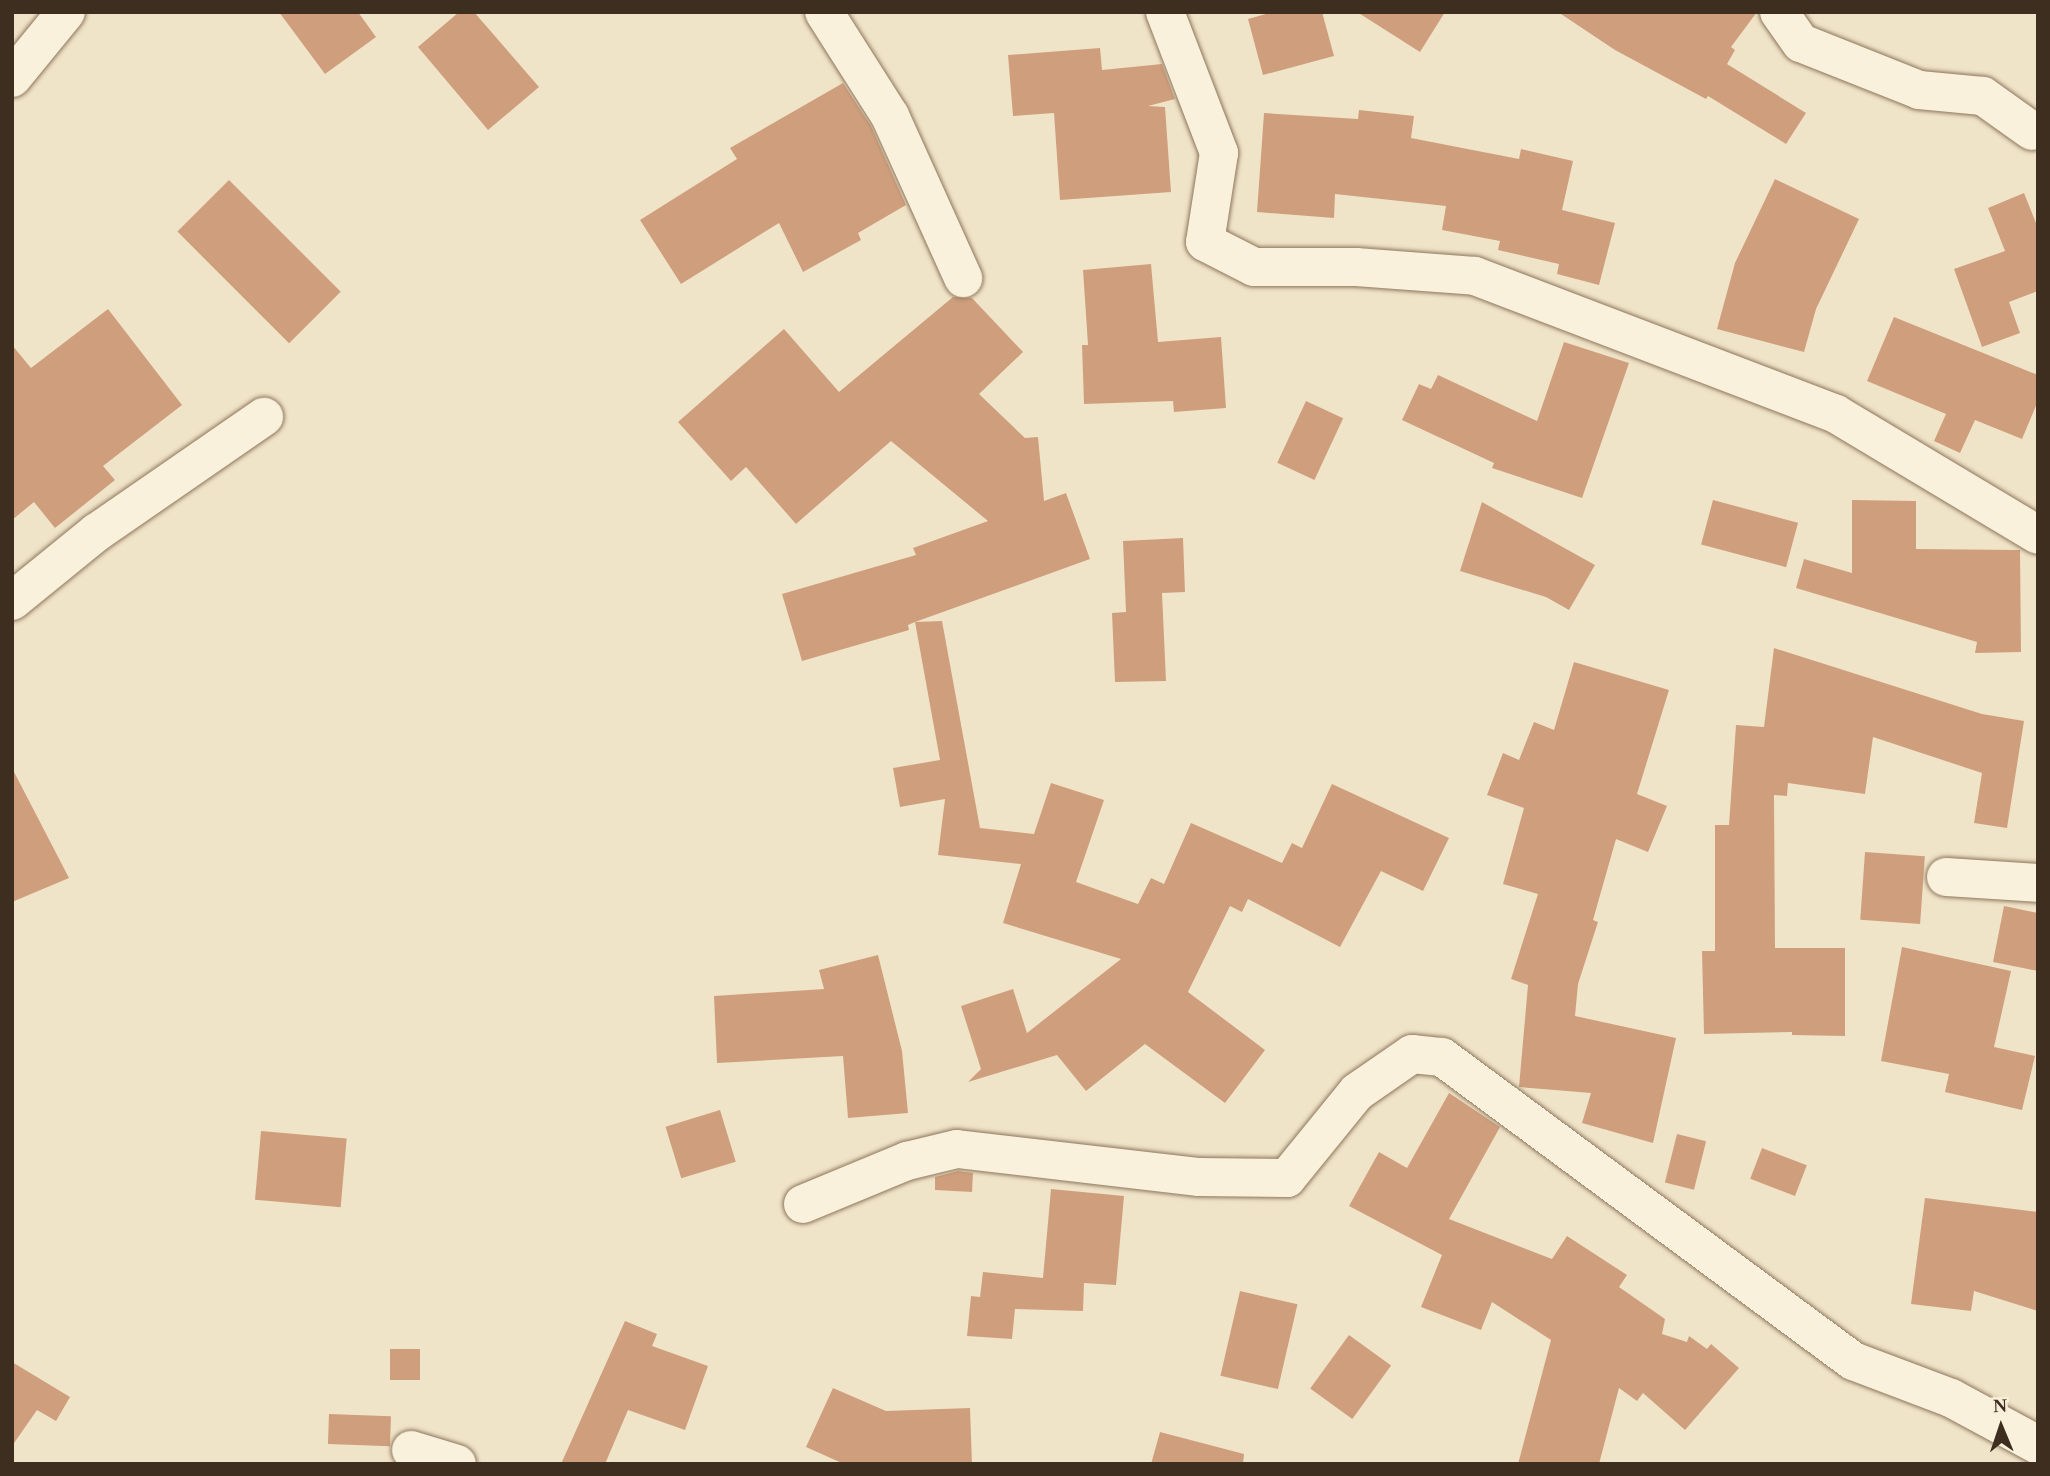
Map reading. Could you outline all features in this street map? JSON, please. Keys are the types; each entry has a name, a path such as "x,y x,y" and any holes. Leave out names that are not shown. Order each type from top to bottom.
{"street":[{"path":"12,78 66,12"},
{"path":"824,12 890,116 963,278"},
{"path":"1164,12 1219,153 1205,242 1254,267 1356,267 1475,276 1836,414 2038,535"},
{"path":"1779,12 1801,43 1919,90 1983,96 2032,131"},
{"path":"12,601 97,532 264,417"},
{"path":"1946,877 2038,883"},
{"path":"803,1204 907,1161 957,1149 1199,1177 1287,1178 1357,1092 1412,1054 1442,1057 1853,1361 1951,1398 2038,1445"},
{"path":"411,1450 457,1464"}],"building":[{"path":"279,12 358,12 376,37 325,74"},
{"path":"459,12 474,12 539,87 488,130 418,47"},
{"path":"1273,12 1322,12 1334,56 1263,75 1248,19"},
{"path":"1357,12 1445,12 1420,52"},
{"path":"1558,12 1757,12 1731,47 1735,50 1727,64 1806,113 1786,144 1708,96 1706,99 1615,50"},
{"path":"1100,48 1102,70 1162,64 1175,99 1148,106 1165,107 1171,192 1060,200 1054,113 1013,116 1008,55"},
{"path":"843,83 871,126 906,205 858,233 861,240 803,272 779,223 681,284 640,220 737,159 730,148"},
{"path":"1359,110 1414,116 1411,138 1519,159 1521,149 1573,161 1562,210 1615,223 1599,285 1557,274 1559,264 1498,250 1500,241 1442,230 1446,206 1335,194 1334,218 1257,212 1264,113 1358,119"},
{"path":"1775,179 1859,219 1816,309 1804,352 1717,329 1735,263"},
{"path":"229,180 341,292 289,343 177,232"},
{"path":"2024,193 2038,228 2038,291 2009,302 2020,333 1982,347 1954,269 2005,251 1988,208"},
{"path":"1151,264 1158,342 1221,337 1226,408 1174,412 1173,401 1084,404 1082,345 1088,345 1083,270"},
{"path":"953,297 972,298 1023,352 979,394 1025,438 1038,437 1044,501 1066,493 1090,559 908,625 909,630 802,661 782,594 916,555 913,548 988,521 891,441 796,524 746,467 731,481 678,422 784,329 839,392"},
{"path":"108,309 182,405 103,466 115,480 55,528 34,502 12,520 12,345 31,368"},
{"path":"1894,317 2038,375 2038,401 2022,439 1975,420 1960,453 1934,441 1946,414 1867,381"},
{"path":"1564,342 1629,363 1582,498 1492,468 1494,463 1402,420 1419,384 1431,389 1438,375 1537,421"},
{"path":"1306,401 1343,418 1314,480 1277,463"},
{"path":"1713,500 1798,523 1786,567 1701,544"},
{"path":"1852,500 1916,501 1916,549 2020,550 2021,652 1975,653 1977,642 1796,588 1804,559 1852,573"},
{"path":"1482,502 1595,565 1569,610 1546,597 1460,571"},
{"path":"1183,538 1185,592 1162,593 1166,681 1115,682 1112,613 1126,612 1123,541"},
{"path":"942,621 980,828 1034,834 1051,783 1104,800 1076,882 1138,904 1151,878 1164,884 1191,823 1282,863 1292,843 1302,848 1332,784 1449,838 1423,891 1381,871 1340,947 1248,899 1242,912 1230,906 1188,992 1265,1050 1225,1103 1145,1044 1086,1091 1057,1055 968,1082 981,1069 961,1006 1013,989 1027,1033 1121,959 1003,923 1021,864 938,855 945,799 900,807 893,768 940,760 915,622"},
{"path":"1774,648 1982,714 2024,721 2007,828 1974,823 1982,773 1873,737 1865,794 1788,783 1787,796 1774,795 1775,948 1845,948 1845,1036 1792,1035 1792,1032 1704,1034 1702,951 1715,951 1715,825 1729,825 1736,725 1764,727"},
{"path":"1574,662 1669,690 1637,794 1667,806 1648,852 1616,839 1593,920 1598,922 1578,984 1575,1016 1676,1038 1653,1143 1582,1123 1591,1093 1519,1087 1528,985 1511,979 1538,894 1503,884 1524,808 1487,795 1503,753 1519,760 1534,722 1554,730"},
{"path":"12,768 69,878 12,902"},
{"path":"1865,852 1925,856 1920,924 1860,920"},
{"path":"2004,906 2038,913 2038,971 1993,962"},
{"path":"1902,947 2011,971 1994,1047 2035,1056 2022,1110 1945,1092 1949,1074 1881,1061"},
{"path":"878,955 902,1051 908,1113 848,1118 843,1056 717,1063 714,996 824,989 819,970"},
{"path":"1449,1093 1500,1127 1449,1219 1552,1259 1567,1236 1627,1275 1619,1287 1665,1319 1662,1334 1687,1342 1689,1336 1707,1349 1711,1344 1739,1368 1685,1430 1643,1393 1637,1401 1619,1388 1599,1464 1518,1464 1551,1340 1492,1302 1481,1330 1421,1307 1442,1255 1349,1206 1379,1152 1407,1168"},
{"path":"720,1110 736,1162 681,1178 665,1127"},
{"path":"261,1131 347,1138 341,1207 255,1200"},
{"path":"1677,1134 1706,1141 1694,1190 1665,1183"},
{"path":"1762,1148 1807,1165 1795,1196 1750,1179"},
{"path":"958,1171 973,1173 972,1192 935,1190 935,1177"},
{"path":"1051,1189 1124,1196 1116,1285 1084,1283 1083,1311 1015,1309 1012,1339 967,1336 971,1296 980,1297 983,1272 1043,1278"},
{"path":"1925,1198 2038,1212 2038,1311 1974,1291 1971,1311 1911,1304"},
{"path":"1240,1291 1297,1304 1278,1389 1220,1376"},
{"path":"625,1321 657,1334 652,1346 708,1366 685,1430 628,1410 605,1464 561,1464"},
{"path":"1349,1335 1391,1366 1352,1419 1310,1388"},
{"path":"390,1349 420,1349 420,1380 390,1380"},
{"path":"12,1362 70,1397 56,1421 37,1410 12,1446"},
{"path":"833,1388 886,1411 970,1408 972,1464 844,1464 806,1447"},
{"path":"329,1414 391,1416 390,1446 328,1444"},
{"path":"1160,1432 1244,1454 1243,1464 1151,1464"}]}
